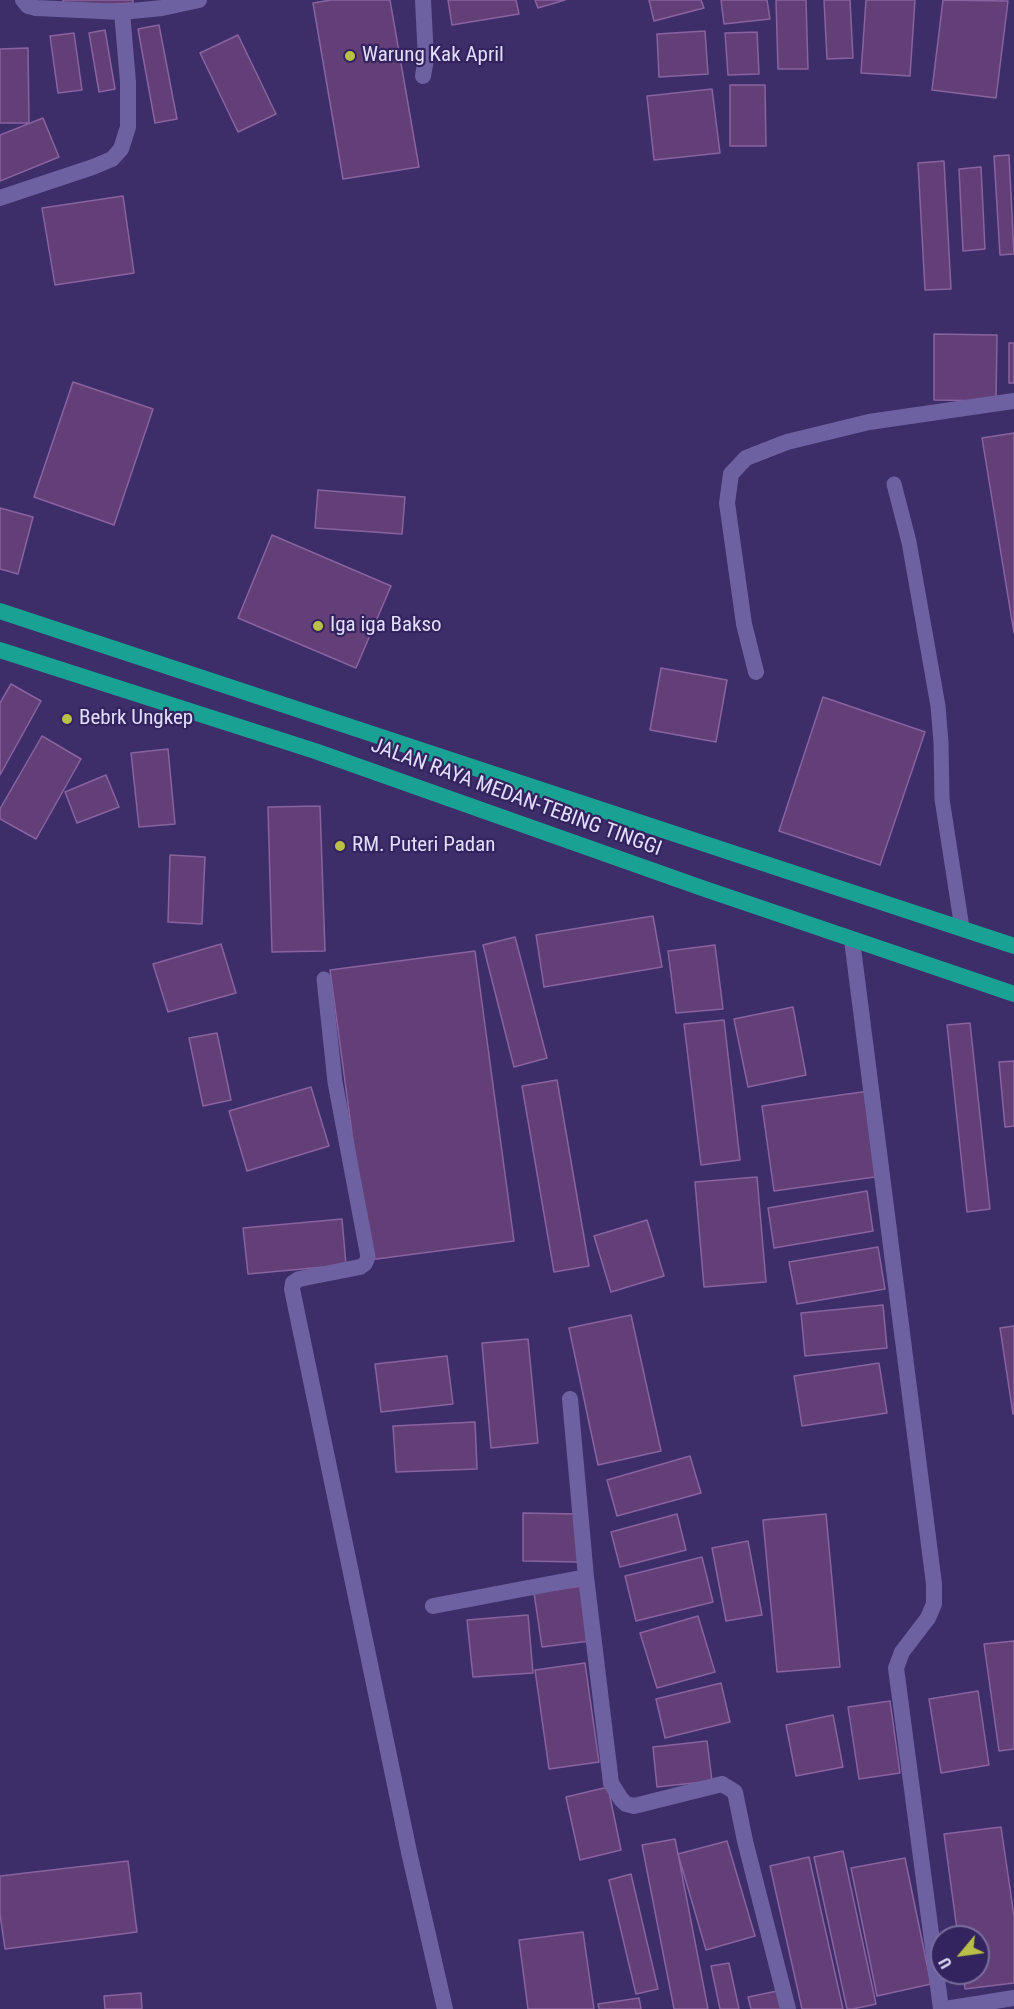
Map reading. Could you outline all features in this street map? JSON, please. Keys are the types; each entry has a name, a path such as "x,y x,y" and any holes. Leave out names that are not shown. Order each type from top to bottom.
{"highway":[{"name":"JALAN RAYA MEDAN-TEBING TINGGI","path":"0,611 1014,946"},
{"name":"JALAN RAYA MEDAN-TEBING TINGGI","path":"0,650 315,751 852,940 1014,994"}],"street":[{"path":"22,0 28,6 36,8 122,12 162,8 199,0"},
{"path":"423,0 426,59 423,76"},
{"path":"0,198 93,167 112,159 121,149 128,127 128,82 122,12"},
{"path":"756,672 744,624 727,503 731,474 746,458 787,442 869,422 1014,401"},
{"path":"852,940 934,1584 934,1604 928,1618 902,1652 897,1668 943,2009 1014,1998"},
{"path":"360,1267 299,1279 293,1283 292,1289 409,1852 445,2009"},
{"path":"570,1399 586,1577 611,1782 621,1799 626,1804 634,1806 722,1784 735,1792 745,1841 788,2009"},
{"path":"433,1605 586,1577"}],"lane":[{"path":"894,484 909,542 938,706 942,799 962,928"},
{"path":"324,979 335,1082 368,1257 365,1264 360,1267"}],"building":[{"path":"63,0 133,0 133,3 64,7"},
{"path":"331,0 390,0 419,167 343,179 313,3"},
{"path":"448,0 516,0 519,14 452,25"},
{"path":"535,0 565,0 538,8"},
{"path":"649,0 701,0 704,8 654,21"},
{"path":"721,0 767,0 770,19 724,24"},
{"path":"776,0 806,0 808,69 778,69"},
{"path":"824,0 850,0 853,58 827,59"},
{"path":"866,0 915,0 910,76 861,73"},
{"path":"943,0 1008,1 996,98 932,90"},
{"path":"159,25 177,119 155,123 138,29"},
{"path":"105,30 115,89 99,92 89,33"},
{"path":"705,31 708,74 659,77 657,34"},
{"path":"757,32 759,74 728,75 725,33"},
{"path":"74,33 82,90 58,93 50,36"},
{"path":"238,35 276,114 238,132 200,53"},
{"path":"28,48 29,123 0,123 0,49"},
{"path":"730,85 765,85 766,146 730,146"},
{"path":"712,89 720,153 654,160 647,96"},
{"path":"43,118 59,157 0,181 0,135"},
{"path":"1009,155 1014,254 1000,255 994,156"},
{"path":"944,161 951,289 925,290 918,163"},
{"path":"981,167 985,249 963,251 959,169"},
{"path":"123,196 134,273 55,285 42,208"},
{"path":"934,334 997,335 996,401 934,400"},
{"path":"1009,343 1014,343 1014,383 1009,383"},
{"path":"73,382 153,409 114,525 34,497"},
{"path":"1014,433 1014,633 982,438"},
{"path":"318,490 405,497 402,534 315,528"},
{"path":"0,508 33,517 18,574 0,569"},
{"path":"272,535 391,586 356,668 238,618"},
{"path":"661,668 727,680 716,742 650,730"},
{"path":"11,684 41,701 0,775 0,703"},
{"path":"823,697 925,732 880,865 779,831"},
{"path":"42,736 81,759 36,839 0,819 0,809"},
{"path":"168,749 175,824 139,827 131,753"},
{"path":"106,775 119,807 77,823 65,792"},
{"path":"320,806 325,951 272,952 268,807"},
{"path":"170,855 205,857 202,924 168,922"},
{"path":"653,916 662,967 544,987 536,935"},
{"path":"515,937 547,1058 514,1067 483,945"},
{"path":"221,944 236,993 168,1012 153,964"},
{"path":"715,945 723,1009 676,1013 668,951"},
{"path":"475,951 514,1241 369,1260 330,970"},
{"path":"793,1007 806,1075 748,1087 734,1019"},
{"path":"724,1020 740,1160 701,1165 684,1024"},
{"path":"970,1023 990,1209 967,1212 947,1025"},
{"path":"217,1033 231,1100 203,1106 189,1038"},
{"path":"1014,1061 1014,1126 1005,1127 999,1062"},
{"path":"557,1080 589,1266 554,1272 522,1086"},
{"path":"311,1087 329,1146 247,1171 229,1111"},
{"path":"869,1091 882,1176 774,1191 762,1106"},
{"path":"757,1177 766,1282 704,1287 695,1182"},
{"path":"867,1191 873,1231 774,1248 768,1208"},
{"path":"342,1219 346,1265 248,1274 243,1228"},
{"path":"647,1220 664,1276 611,1292 594,1236"},
{"path":"878,1247 885,1289 797,1304 789,1262"},
{"path":"883,1305 887,1348 805,1356 801,1313"},
{"path":"631,1315 661,1451 598,1465 569,1328"},
{"path":"1014,1326 1014,1414 1013,1414 1000,1328"},
{"path":"528,1339 538,1443 491,1448 482,1343"},
{"path":"447,1356 453,1404 381,1412 375,1364"},
{"path":"879,1363 887,1413 802,1426 794,1376"},
{"path":"475,1422 477,1469 396,1472 393,1426"},
{"path":"690,1456 701,1493 617,1516 607,1480"},
{"path":"523,1513 578,1514 578,1562 523,1561"},
{"path":"677,1514 686,1550 620,1567 611,1532"},
{"path":"826,1514 840,1667 777,1672 763,1520"},
{"path":"748,1541 762,1615 726,1621 712,1548"},
{"path":"702,1557 713,1602 636,1621 625,1576"},
{"path":"582,1586 590,1641 542,1647 534,1593"},
{"path":"528,1615 533,1673 473,1677 467,1620"},
{"path":"698,1616 715,1672 657,1688 640,1633"},
{"path":"1014,1641 1014,1749 999,1751 984,1644"},
{"path":"585,1663 599,1762 549,1769 535,1670"},
{"path":"721,1683 730,1722 665,1738 656,1699"},
{"path":"978,1691 989,1765 941,1773 929,1699"},
{"path":"890,1701 900,1773 859,1779 848,1707"},
{"path":"833,1715 843,1767 796,1776 786,1725"},
{"path":"707,1741 712,1781 657,1787 653,1747"},
{"path":"608,1787 621,1850 580,1860 566,1797"},
{"path":"1001,1827 1014,1916 1014,1983 965,1989 964,1985 990,1985 990,1925 956,1925 944,1834"},
{"path":"675,1839 708,2009 674,2009 642,1845"},
{"path":"727,1841 755,1936 706,1950 678,1854"},
{"path":"843,1851 876,2004 853,2009 847,2009 814,1857"},
{"path":"809,1857 843,2009 802,2009 770,1866"},
{"path":"905,1858 930,1984 877,1996 851,1868"},
{"path":"128,1861 137,1932 5,1949 0,1914 0,1876"},
{"path":"631,1874 658,1989 636,1994 609,1880"},
{"path":"583,1932 594,2009 528,2009 519,1940"},
{"path":"729,1963 739,2009 720,2009 711,1966"},
{"path":"782,1990 787,2009 751,2009 748,1997"},
{"path":"141,1993 142,2009 105,2009 104,1996"},
{"path":"639,1998 641,2009 599,2009 598,2004"}],"place":[{"name":"Warung Kak April","path":"350,56"},
{"name":"Iga iga Bakso","path":"318,626"},
{"name":"Bebrk Ungkep","path":"67,719"},
{"name":"RM. Puteri Padan","path":"340,846"}]}
